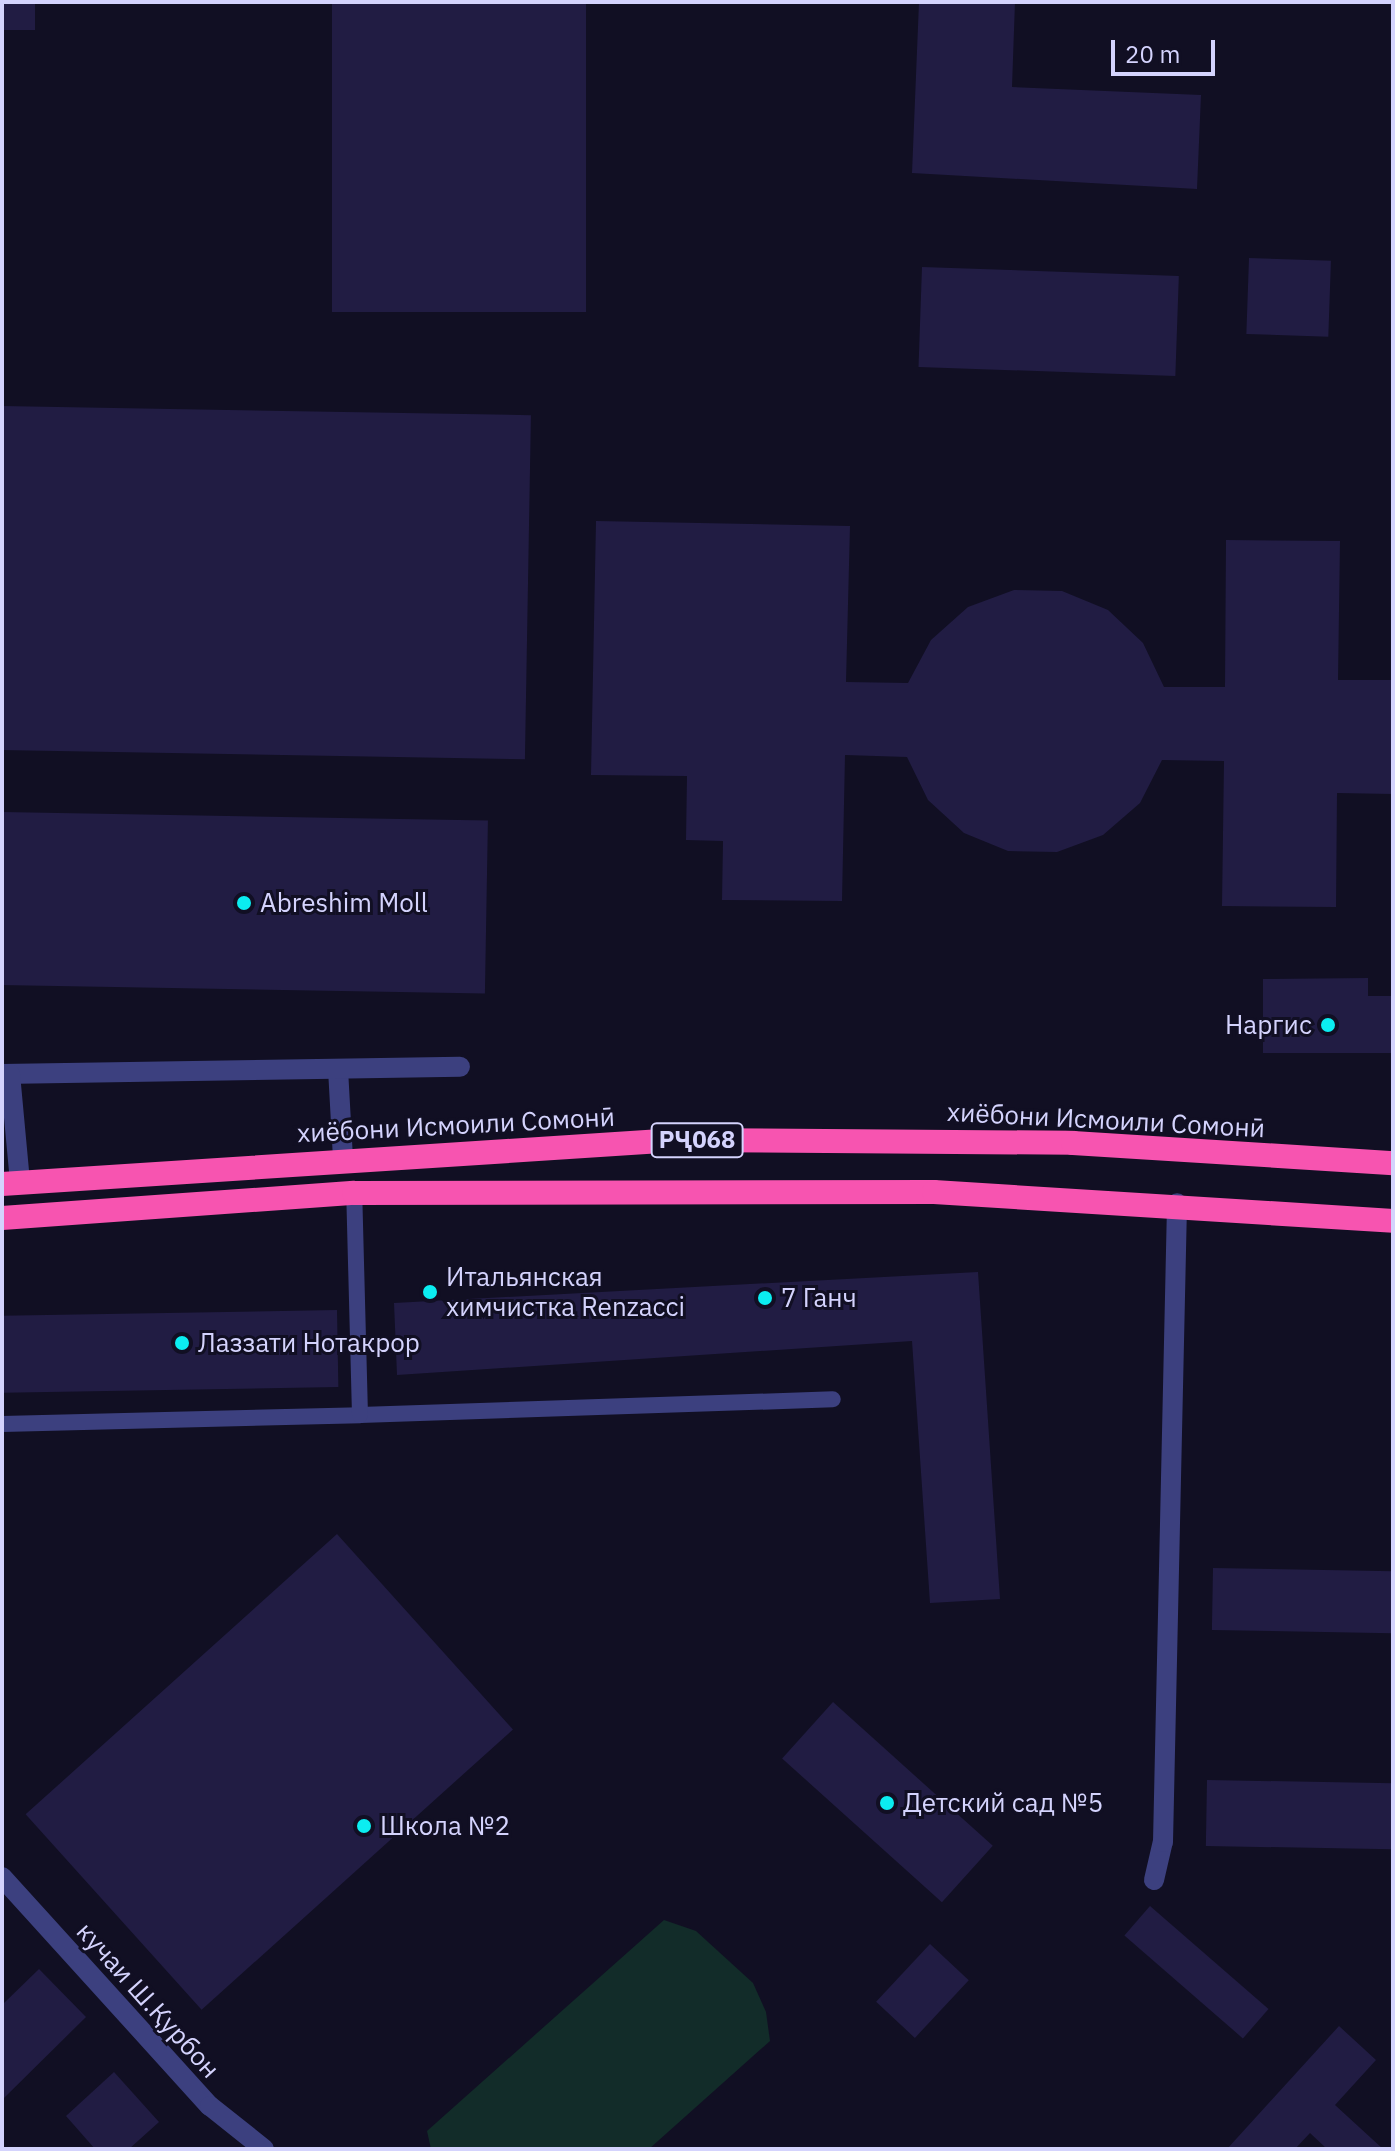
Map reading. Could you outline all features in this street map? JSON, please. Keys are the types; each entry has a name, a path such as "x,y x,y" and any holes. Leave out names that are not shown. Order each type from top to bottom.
{"highway":[{"name":"хиёбони Исмоили Сомонӣ","path":"11,1183 343,1158 677,1140 927,1139 1393,1163"},
{"name":"РҶ068","path":"2,1218 354,1193 934,1192 1177,1203 1393,1221"}],"street":[{"path":"11,1183 6,1074 460,1067"},
{"path":"338,1069 343,1158"},
{"path":"1154,1880 1163,1842 1177,1203"},
{"name":"кучаи Ш.Қурбон","path":"2,1877 210,2106 264,2149"}],"lane":[{"path":"354,1193 360,1415"},
{"path":"2,1424 833,1399"}],"green space":[{"path":"664,1920 696,1931 753,1983 766,2012 770,2041 649,2149 431,2149 427,2131"}],"building":[{"path":"2,2 35,2 35,30 2,30"},
{"path":"332,2 586,2 586,312 332,312"},
{"path":"919,2 1015,2 1012,87 1201,95 1197,189 912,173"},
{"path":"1249,258 1331,261 1328,337 1246,334"},
{"path":"922,267 1179,276 1175,376 919,367"},
{"path":"2,406 531,415 525,759 2,750"},
{"path":"596,521 850,526 846,682 908,683 931,640 968,607 1014,590 1062,591 1108,610 1143,643 1164,687 1225,687 1226,540 1340,541 1338,680 1393,680 1393,794 1337,793 1336,907 1222,906 1224,761 1162,760 1140,803 1103,835 1057,852 1008,851 964,833 928,800 907,757 845,755 842,901 722,900 723,841 686,840 687,776 591,775"},
{"name":"Abreshim Moll","path":"2,812 488,820 485,993 2,985"},
{"name":"Наргис","path":"1368,978 1368,996 1393,996 1393,1053 1263,1053 1263,979"},
{"path":"978,1272 1000,1599 930,1603 912,1341 397,1375 394,1303"},
{"path":"337,1310 338,1387 3,1393 2,1316"},
{"path":"337,1534 513,1729 202,2010 26,1814"},
{"path":"1213,1568 1393,1571 1392,1633 1212,1630"},
{"name":"Детский сад №5","path":"833,1702 993,1846 942,1902 782,1758"},
{"path":"1207,1780 1393,1783 1392,1849 1206,1846"},
{"path":"1150,1906 1268,2009 1243,2038 1124,1935"},
{"path":"930,1944 969,1980 915,2038 876,2002"},
{"path":"39,1969 86,2017 2,2100 2,2005"},
{"path":"1339,2026 1376,2060 1335,2105 1383,2149 1327,2149 1310,2133 1295,2149 1227,2149"},
{"path":"114,2072 159,2122 129,2149 95,2149 66,2116"}],"place":[{"name":"Abreshim Moll","path":"244,903"},
{"name":"Наргис","path":"1328,1025"},
{"name":"Итальянская химчистка Renzacci","path":"430,1292"},
{"name":"7 Ганч","path":"765,1298"},
{"name":"Лаззати Нотакрор","path":"182,1343"},
{"name":"Детский сад №5","path":"887,1803"},
{"name":"Школа №2","path":"364,1826"}]}
